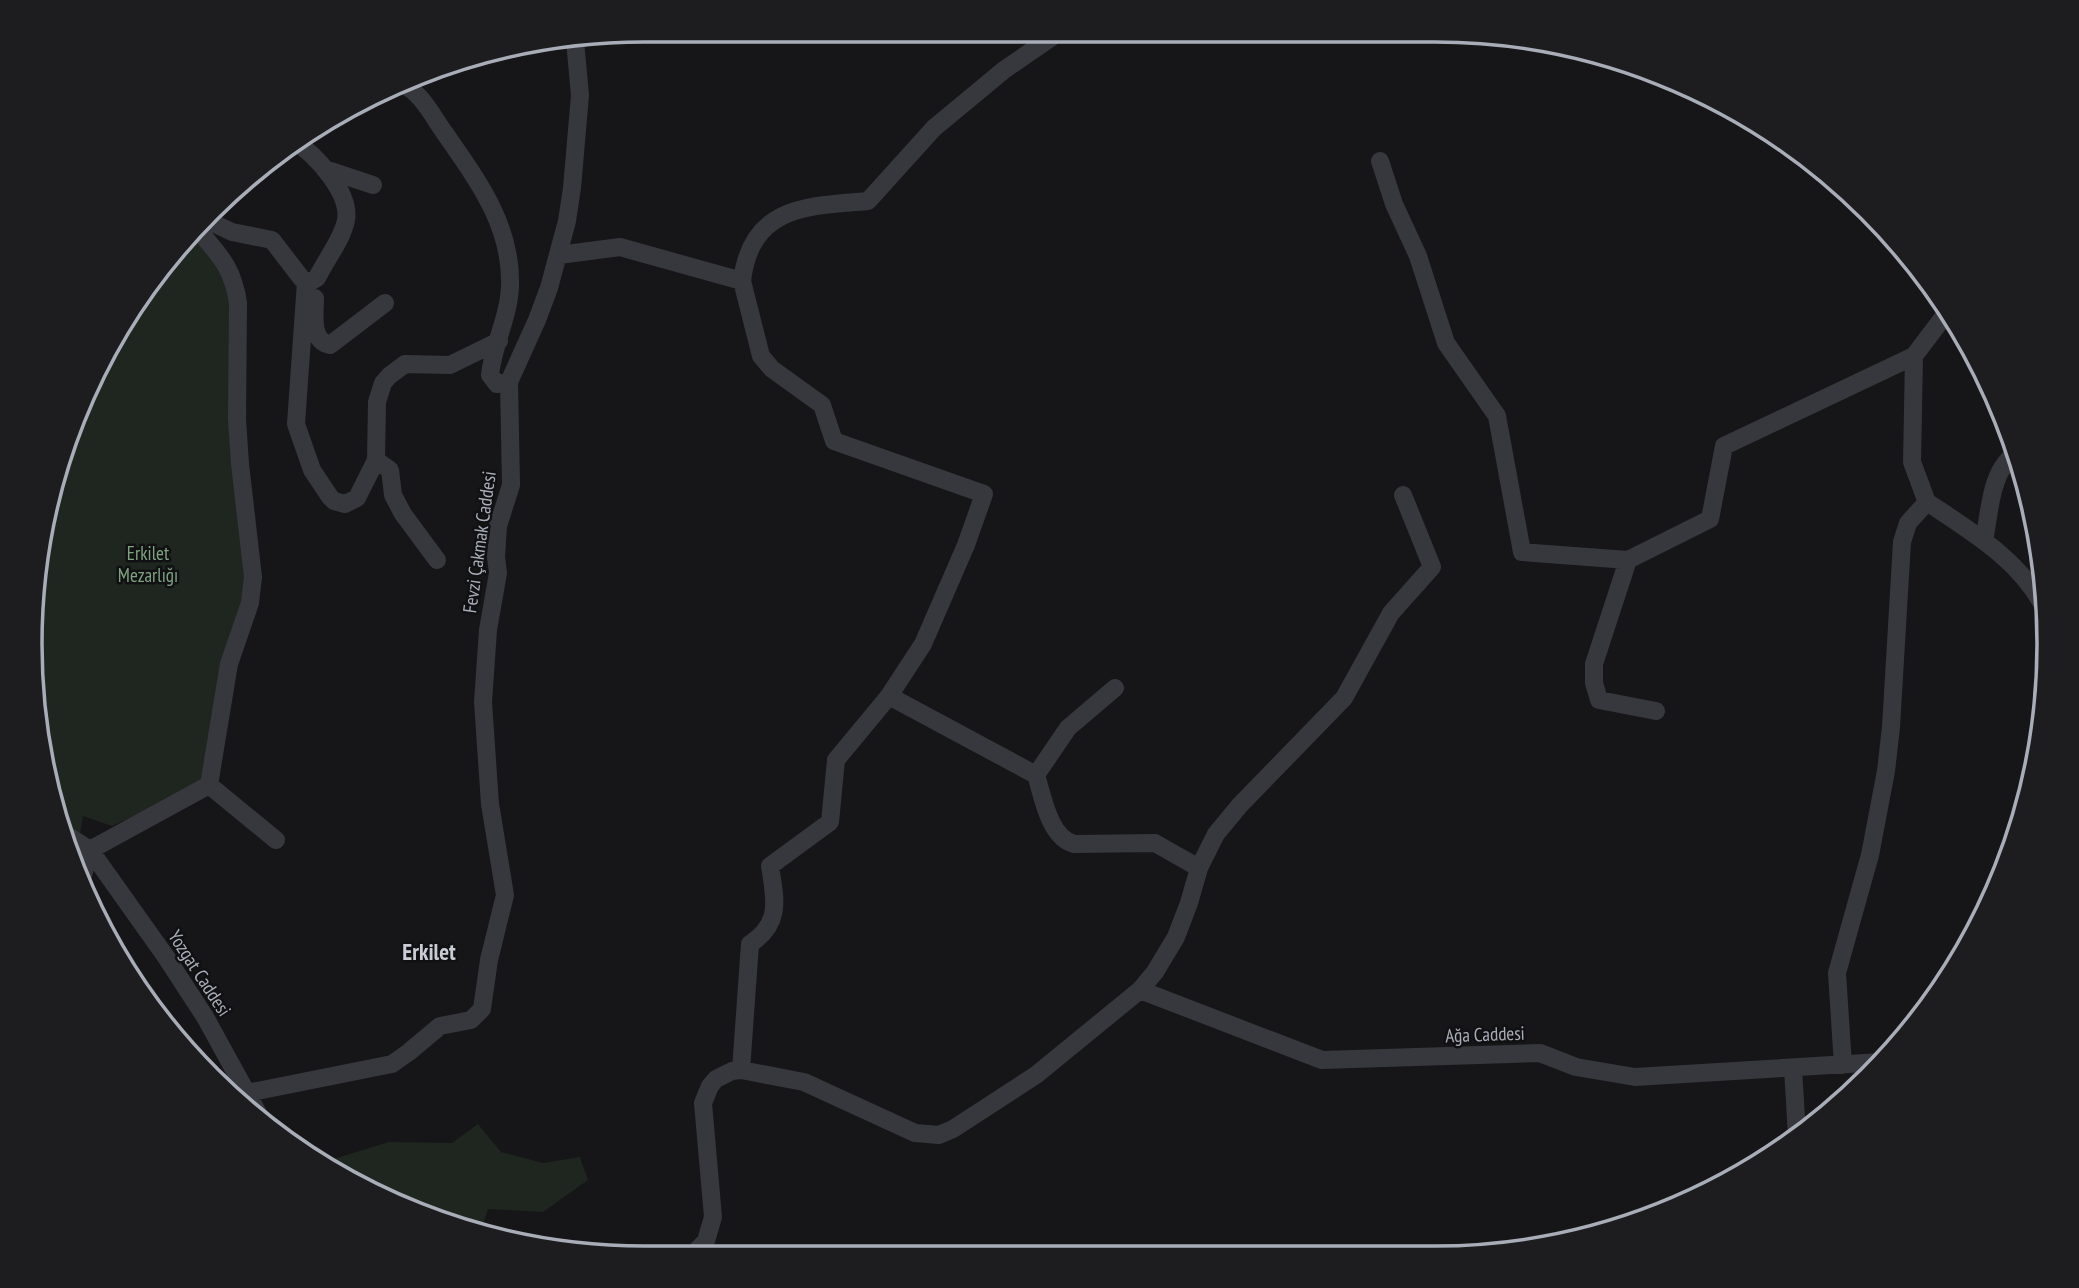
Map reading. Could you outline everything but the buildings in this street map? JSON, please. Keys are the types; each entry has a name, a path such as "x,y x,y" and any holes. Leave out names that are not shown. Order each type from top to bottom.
{"street":[{"path":"741,1070 750,943 758,939 770,924 775,907 770,866 830,822 836,760 889,696 923,644 966,545 984,494 834,441 822,405 772,369 761,356 742,281 744,269 752,246 767,226 787,213 810,206 869,201 934,128 995,77 1045,42"},
{"name":"Fevzi Çakmak Caddesi","path":"247,1093 392,1064 440,1026 471,1020 482,1009 489,960 505,895 490,804 483,702 488,629 498,573 498,526 511,485 509,382 537,320 559,255 577,151 580,95 575,46"},
{"path":"410,90 422,100 478,180 495,209 502,228 509,267 509,306 490,375 496,384 509,382"},
{"path":"302,149 325,169 345,202 347,217 310,281 296,424 305,455 325,490 339,503 351,502 357,498 376,460 377,402 383,383 389,376 405,364 450,365 499,341"},
{"path":"1380,161 1394,204 1418,256 1446,344 1497,416 1522,552 1628,560 1710,520 1724,446 1914,356 1942,319"},
{"path":"325,169 373,185"},
{"path":"213,223 232,232 272,240 310,281 316,337 325,345 335,344 385,303"},
{"path":"203,234 228,265 239,303 237,419 253,578 250,603 229,664 209,785"},
{"path":"559,255 620,247 742,281"},
{"path":"1914,356 1912,462 1927,502 1984,541 2020,572 2035,594"},
{"path":"1984,541 1999,472 2008,459"},
{"path":"376,460 390,470 393,495 403,514 437,560"},
{"path":"701,1246 706,1241 713,1217 703,1103 716,1079 732,1071 741,1070 804,1082 915,1133 940,1135 1036,1075 1140,990 1155,972 1176,937 1199,868 1216,834 1227,819 1344,698 1391,613 1432,567 1403,495"},
{"path":"1843,1065 1837,973 1867,868 1886,771 1902,541 1908,523 1927,502"},
{"path":"1628,560 1596,655 1594,683 1599,700 1656,711"},
{"path":"1035,775 1068,728 1115,688"},
{"path":"889,696 1035,775 1057,833 1068,842 1155,843 1199,868"},
{"path":"209,785 275,840"},
{"path":"85,867 90,850 209,785"},
{"path":"75,840 90,850"},
{"name":"Yozgat Caddesi","path":"90,850 186,987 251,1100"},
{"name":"Ağa Caddesi","path":"1140,990 1322,1060 1539,1053 1595,1072 1635,1077 1867,1063"},
{"path":"1793,1068 1796,1125"}],"green space":[{"name":"Erkilet Mezarlığı","path":"203,234 234,267 255,562 201,785 112,826 83,816 78,848 54,761 43,683 43,605 54,527 74,450 104,378 143,310"},
{"path":"478,1124 501,1152 543,1163 580,1157 588,1180 543,1212 488,1209 483,1224 414,1200 333,1159 389,1142 452,1143"}],"district":[{"name":"Erkilet","path":"429,951"}]}
